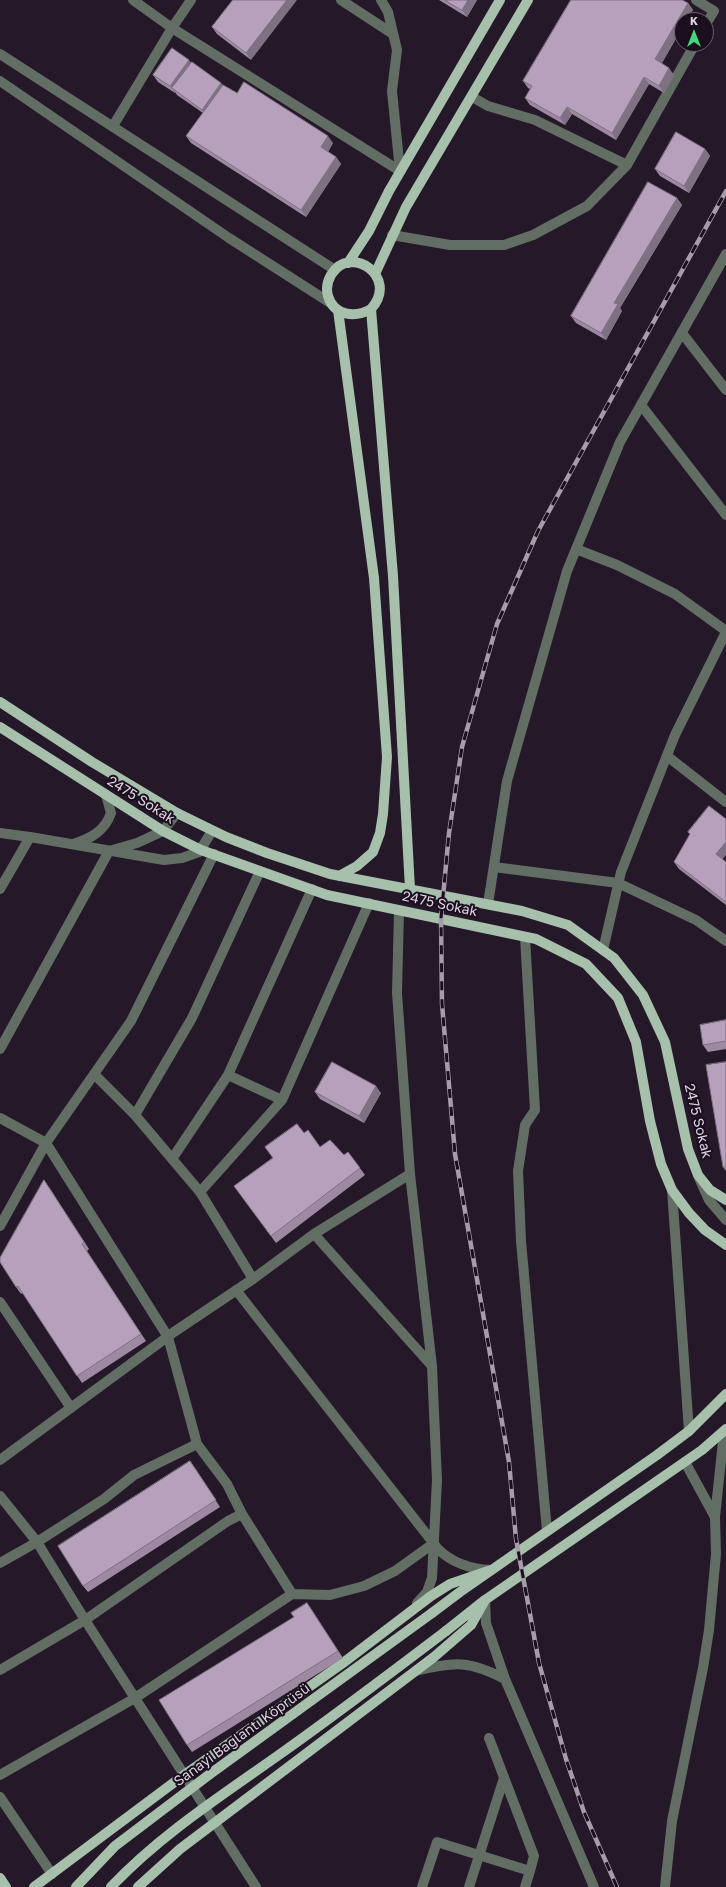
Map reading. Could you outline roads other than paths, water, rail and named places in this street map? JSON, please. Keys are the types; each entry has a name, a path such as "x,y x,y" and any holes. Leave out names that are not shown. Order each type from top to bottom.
{"main road":[{"path":"348,263 369,231 400,171 500,0"},
{"path":"376,274 392,235 406,207 528,0"},
{"path":"335,307 355,315 363,314 371,309 377,303 380,294 380,286 376,274 365,265 357,262 348,263 335,270 329,279 327,288 328,296 335,307 374,578 387,757 384,814 380,834 373,852 358,866 339,876"},
{"path":"371,309 393,576 410,890"},
{"name":"2475 Sokak","path":"0,702 92,762 176,813 212,831 267,853 339,876 522,911 568,925 614,958 643,995 665,1042 688,1149 698,1175 710,1190 726,1200"},
{"name":"2475 Sokak","path":"0,727 163,831 201,850 327,894 536,939 586,964 618,998 636,1042 660,1164 672,1190 689,1214 704,1230 726,1245"},
{"path":"34,1887 184,1775 343,1663 411,1610 450,1584 491,1570 657,1455 689,1431 726,1394"},
{"path":"111,1887 131,1866 225,1793 366,1692 485,1600 685,1462 725,1431"},
{"name":"Sanayi Bağlantı Köprüsü","path":"76,1887 114,1846 210,1774 491,1570"},
{"path":"138,1887 180,1849 416,1671 464,1632 471,1625 485,1600"},
{"path":"0,1878 6,1887"}],"street":[{"path":"133,0 172,28 400,171"},
{"path":"113,126 172,28 191,0"},
{"path":"341,0 393,34"},
{"path":"381,0 388,12 397,50 392,91 400,171"},
{"path":"696,0 713,12"},
{"path":"392,235 450,245 504,245 533,235 587,206 627,165 691,52"},
{"path":"0,54 335,270"},
{"path":"2,86 335,307"},
{"path":"472,97 488,106 536,120 627,165"},
{"path":"488,904 507,781 567,572 620,442 725,261"},
{"path":"682,333 726,390"},
{"path":"641,405 726,515"},
{"path":"576,549 617,565 675,594 726,632 675,735 621,872 603,950"},
{"path":"667,756 726,802"},
{"path":"70,844 88,838 105,825 110,813 106,795"},
{"path":"0,1049 109,851 137,843 163,831 176,813"},
{"path":"0,833 164,860 182,858 201,850 212,831"},
{"path":"0,889 30,837"},
{"path":"0,1226 46,1143 131,1021 214,854"},
{"path":"494,867 618,883 696,920 726,941"},
{"path":"135,1115 192,1018 260,871"},
{"path":"172,1159 228,1074 312,889"},
{"path":"200,1192 282,1100 369,903"},
{"path":"399,910 396,993 410,1174 432,1366 437,1480 434,1570 427,1592 411,1610"},
{"path":"525,937 535,1110 525,1125 518,1170 521,1241 547,1531"},
{"path":"94,1074 135,1115 200,1192 253,1279"},
{"path":"228,1074 282,1100"},
{"path":"0,1118 46,1143 168,1336 197,1444 226,1484 242,1514 292,1594"},
{"path":"0,1460 168,1336 253,1279 314,1234 410,1174"},
{"path":"698,1175 709,1200 726,1220"},
{"path":"672,1190 689,1431"},
{"path":"314,1234 432,1366"},
{"path":"236,1290 444,1555 468,1567 491,1570"},
{"path":"0,1302 71,1408"},
{"path":"665,1887 672,1821 703,1668 709,1630 716,1554 715,1517 725,1431"},
{"path":"0,1562 37,1542 104,1499 134,1475 197,1444"},
{"path":"685,1462 715,1517"},
{"path":"0,1496 37,1542 85,1620 256,1887"},
{"path":"0,1670 85,1620 228,1521 242,1514"},
{"path":"0,1775 135,1698 292,1594 330,1595 364,1586 395,1571 434,1543"},
{"path":"485,1600 486,1623 505,1679 594,1887"},
{"path":"416,1671 441,1665 463,1664 485,1669 505,1679"},
{"path":"489,1738 534,1856 524,1887"},
{"path":"469,1887 504,1778"},
{"path":"0,1797 52,1874"},
{"path":"422,1887 437,1842 530,1871"}],"railway":[{"path":"617,1887 584,1812 566,1759 539,1663 516,1539 509,1462 455,1154 442,1004 441,918 449,833 462,747 497,624 538,531 726,191"}]}
